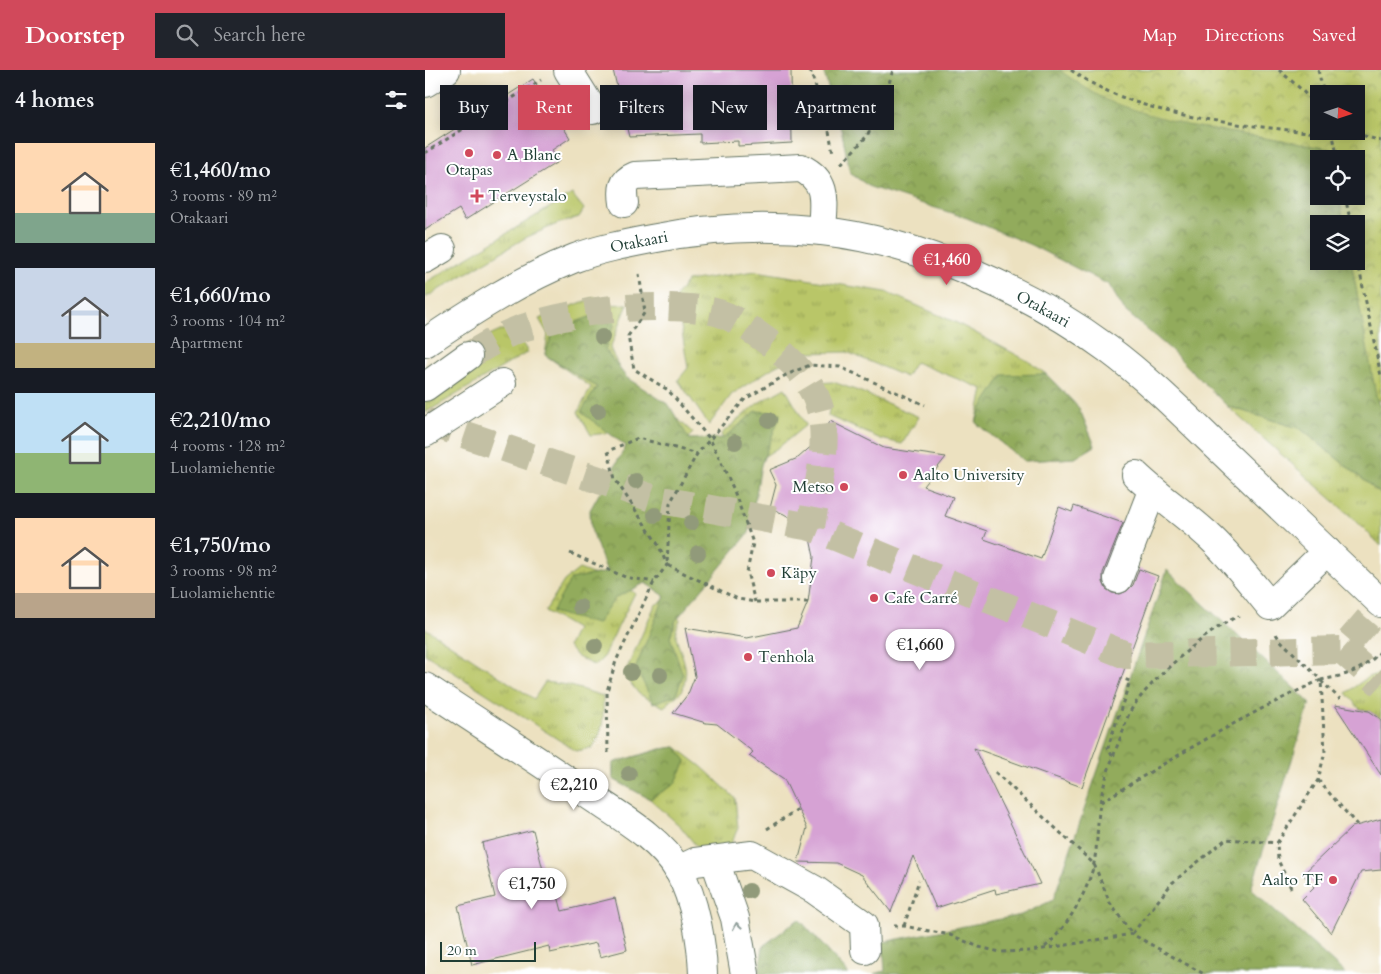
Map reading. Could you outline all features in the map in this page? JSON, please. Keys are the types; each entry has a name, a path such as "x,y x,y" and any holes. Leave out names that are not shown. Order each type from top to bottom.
{"street":[{"path":"425,83 446,70"},
{"path":"568,70 593,110"},
{"path":"624,203 622,192 624,184 628,178 641,174 801,168 815,178 827,183 822,231"},
{"name":"Otakaari","path":"425,342 541,273 576,258 612,247 668,236 747,228 822,231 899,246 948,263 1023,297 1077,328 1108,349 1161,394 1381,603"},
{"path":"425,387 468,356"},
{"path":"425,433 501,383"},
{"path":"1118,579 1144,483 1211,537 1270,606 1327,551"},
{"path":"425,687 631,824 657,844 678,870 690,895 702,954 703,974"},
{"path":"678,870 695,862 752,855 815,890 864,937"},
{"path":"715,860 735,918 745,974"}],"path":[{"path":"810,70 827,120 833,150 833,164 827,183"},
{"path":"827,183 867,136 884,100 893,70"},
{"path":"1071,70 1108,91 1149,106 1193,116 1310,132"},
{"path":"1279,70 1310,99"},
{"path":"1318,70 1322,85"},
{"path":"425,153 535,83"},
{"path":"1365,136 1381,141"},
{"path":"1359,270 1381,376"},
{"path":"639,274 645,312 628,336 634,368 668,390 710,439 733,488 753,543 747,572 755,602"},
{"path":"608,753 607,691 616,661 654,582 667,565 670,503 697,454 745,399 786,375 810,365 840,366 925,405"},
{"path":"697,454 638,438 608,451 615,479 659,546 667,565 738,599 755,602 808,602"},
{"path":"571,553 625,577 654,582"},
{"path":"1045,947 1054,939 1083,894 1094,864 1100,803 1113,757 1131,711 1142,695 1194,644 1234,617 1270,606 1276,633 1280,640 1340,699"},
{"path":"1100,803 1195,744 1278,699 1321,680 1356,671 1371,662 1381,652"},
{"path":"1113,757 1108,747 1130,681 1121,678"},
{"path":"1291,888 1278,860 1277,843 1318,780 1325,752 1321,680"},
{"path":"995,772 1094,864 1110,903 1132,934 1204,974"},
{"path":"1318,780 1357,825"},
{"path":"767,829 798,809"},
{"path":"864,937 904,926 950,935 979,947 1000,952 1031,951 1045,947 1132,934 1172,883 1226,839 1277,843"},
{"path":"904,926 919,880"}],"green space":[{"path":"823,70 1169,70 1187,125 1330,149 1310,150 1310,205 1341,205 1342,215 1310,215 1310,270 1353,270 1377,400 1381,409 1381,494 1301,429 1227,406 1170,349 1124,310 1109,285 1031,245 967,218 870,187 850,173 841,130 894,130 894,85 828,85"},
{"path":"1059,70 1381,70 1381,401 1377,400 1353,270 1365,270 1365,215 1342,215 1341,205 1365,205 1365,150 1330,150 1187,125 1108,101"},
{"path":"572,194 584,209 579,217 525,238 425,298 425,283"},
{"path":"756,271 886,292 957,323 1028,361 1046,374 1079,408 1095,446 1075,458 1024,461 976,423 983,389 915,362 906,377 847,352 802,353 774,367 732,394 709,425 678,380 688,368 676,296 687,281"},
{"path":"595,297 601,305 628,304 610,348 626,383 667,409 693,433 684,442 638,429 591,435 578,412 591,387 545,355 548,334 539,319"},
{"path":"595,315 608,315 615,321 605,350 627,378 669,405 689,439 724,438 756,411 781,413 761,465 749,533 676,620 670,637 683,675 676,695 653,703 636,667 665,596 645,583 615,598 597,624 552,612 571,579 607,572 591,529 590,510 626,446 581,412 597,387 545,355 554,330"},
{"path":"507,328 518,337 528,352 425,413 425,398 463,348"},
{"path":"1046,374 1079,408 1095,446 1075,458 1024,461 976,423 981,409 1003,375"},
{"path":"833,382 919,417 902,444 881,439 828,416 830,405 818,383"},
{"path":"785,388 806,425 779,447 738,473 721,434 758,403"},
{"path":"1227,406 1301,429 1381,494 1381,546 1356,521"},
{"path":"579,569 616,583 635,593 602,659 595,666 576,656 568,646 576,629 545,611 564,581"},
{"path":"1167,570 1310,703 1251,889 1346,974 874,974 885,971 883,942 1021,915 1053,900"},
{"path":"668,598 680,620 676,638 684,659 686,672 683,690 664,707 639,694 624,675 655,605"},
{"path":"425,628 534,699 545,682 567,685 603,696 601,729 592,748 576,751 425,654"},
{"path":"1381,674 1381,719 1369,711 1360,709 1346,693 1368,677"},
{"path":"676,747 702,767 735,798 738,828 730,846 701,852 681,827 650,799 613,779 613,763 661,749"},
{"path":"676,747 686,761 675,784 650,799 613,779 613,763 661,749"},
{"path":"799,919 849,974 759,974 763,946"}],"building":[{"path":"613,70 791,70 791,85 777,85 777,130 792,130 792,143 738,146 738,141 700,143 700,134 629,137 627,130 683,130 683,85 617,85"},
{"name":"A Blanc","path":"533,79 537,85 524,85"},
{"name":"A Blanc","path":"518,89 518,130 565,130 570,138 552,150 559,161 465,220 459,209 425,230 425,148 453,130 508,130 508,95"},
{"path":"830,421 884,448 946,457 923,486 953,497 945,516 987,531 984,539 1041,559 1059,507 1072,512 1074,506 1123,523 1103,573 1103,582 1106,589 1112,593 1120,594 1127,591 1133,585 1139,569 1158,576 1082,787 974,748 1040,884 996,894 995,889 936,908 913,856 891,912 862,875 836,863 798,862 807,828 784,779 749,756 753,752 717,724 706,723 673,713 688,694 695,676 685,628 747,638 797,628 808,602 814,557 808,529 784,514 770,508 776,485 769,470 798,458 824,435"},
{"path":"1335,705 1369,711 1381,719 1381,775"},
{"name":"Aalto TF","path":"1381,819 1381,870 1361,872 1331,933 1302,899 1314,887 1303,874 1352,827"},
{"path":"533,830 548,890 556,888 562,911 615,898 627,950 600,957 596,943 550,953 549,946 472,965 458,906 495,897 482,843"}],"tunnel":[{"path":"468,356 497,339 521,329 546,321 597,311 668,307 705,310 727,316 752,330 783,354 799,370 816,397 822,418 824,444 811,527 1126,655 1342,650 1381,605"},
{"path":"425,421 655,499 811,527"},
{"path":"1342,650 1381,684"}],"place":[{"name":"Otapas","path":"469,153"},
{"name":"A Blanc","path":"497,155"},
{"name":"Terveystalo","path":"477,196"},
{"name":"Aalto University","path":"903,475"},
{"name":"Metso","path":"844,487"},
{"name":"Käpy","path":"771,573"},
{"name":"Cafe Carré","path":"874,598"},
{"name":"Tenhola","path":"748,657"},
{"name":"Aalto TF","path":"1333,880"}]}
